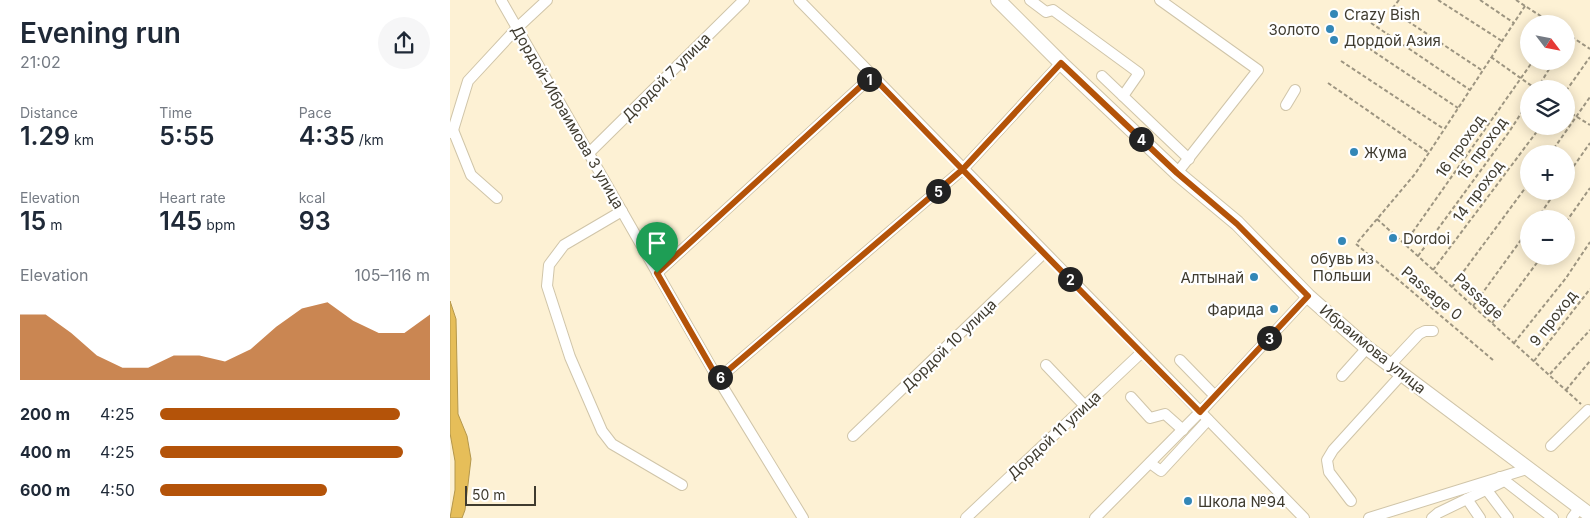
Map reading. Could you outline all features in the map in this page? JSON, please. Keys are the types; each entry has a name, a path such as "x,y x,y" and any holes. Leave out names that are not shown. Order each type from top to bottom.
{"main road":[{"name":"Ибраимова улица","path":"998,0 1061,63 1177,173 1237,224 1308,296 1368,348 1527,469 1580,513"}],"street":[{"name":"Дордой-Ибраимова 3 улица","path":"500,0 718,379 802,518"},
{"path":"497,198 471,175 452,132 468,81 517,28 547,0"},
{"name":"Дордой 7 улица","path":"589,153 744,0"},
{"path":"799,0 1141,353 1304,518"},
{"path":"1030,0 1046,12 1053,10 1139,73 1122,96"},
{"path":"1160,0 1258,70 1177,173"},
{"path":"718,379 963,169 1061,63"},
{"path":"657,273 872,76"},
{"path":"1102,76 1189,159"},
{"path":"1286,104 1295,90"},
{"path":"622,211 564,245 549,265 547,286 570,356 602,431 612,444 682,486"},
{"name":"Дордой 10 улица","path":"853,436 1044,253"},
{"path":"1094,518 1200,412 1308,296"},
{"path":"1390,365 1420,334 1425,331 1433,331"},
{"path":"1342,376 1368,348"},
{"name":"Дордой 11 улица","path":"966,518 1141,353"},
{"path":"1180,360 1215,396"},
{"path":"1046,365 1085,406"},
{"path":"1351,501 1329,472 1327,460 1333,450 1402,374"},
{"path":"1131,397 1150,418 1165,414 1182,430"},
{"path":"1551,446 1588,410"},
{"path":"1150,462 1161,471 1208,420"},
{"path":"1373,517 1502,479 1527,469"},
{"path":"1432,518 1448,514 1467,499 1502,479"},
{"path":"1502,479 1553,518"},
{"path":"1486,489 1508,518"},
{"path":"1467,499 1480,518"}],"path":[{"path":"1399,0 1391,10 1483,71"},
{"path":"1438,0 1502,41"},
{"path":"1480,0 1514,23"},
{"path":"1516,0 1539,15"},
{"path":"1377,219 1415,174 1525,6"},
{"path":"1371,23 1470,90"},
{"path":"1575,39 1590,49"},
{"path":"1358,41 1458,108"},
{"path":"1491,57 1524,80"},
{"path":"1574,80 1590,57"},
{"path":"1340,61 1444,129"},
{"name":"16 проход","path":"1405,244 1527,70"},
{"path":"1328,83 1429,153"},
{"path":"1556,145 1590,97"},
{"name":"15 проход","path":"1418,256 1520,115"},
{"path":"1576,117 1590,126"},
{"name":"14 проход","path":"1433,270 1534,135"},
{"path":"1575,164 1590,143"},
{"path":"1574,210 1590,188"},
{"path":"1452,287 1520,195"},
{"name":"Passage","path":"1377,219 1588,410"},
{"name":"Passage 0","path":"1377,219 1356,244 1493,360"},
{"path":"1473,306 1520,242"},
{"path":"1514,343 1566,278 1590,242"},
{"path":"1492,323 1535,265"},
{"name":"9 проход","path":"1534,361 1590,289"},
{"path":"1549,375 1590,330"},
{"path":"1566,390 1590,361"}],"shaded area":[{"path":"450,301 456,319 458,414 467,436 471,459 465,510 462,518 450,518 455,490 455,461 450,433"}],"place":[{"name":"Crazy Bish","path":"1334,14"},
{"name":"Золото","path":"1330,29"},
{"name":"Дордой Азия","path":"1334,40"},
{"name":"Жума","path":"1354,152"},
{"name":"Dordoi","path":"1393,238"},
{"name":"обувь из Польши","path":"1342,241"},
{"name":"Алтынай","path":"1254,277"},
{"name":"Фарида","path":"1274,309"},
{"name":"Школа №94","path":"1188,501"}],"route":[{"path":"657,273 718,379 963,169 1061,63 1177,173 1237,224 1308,296 1200,412 1141,353 963,169 872,76 657,273"}]}
